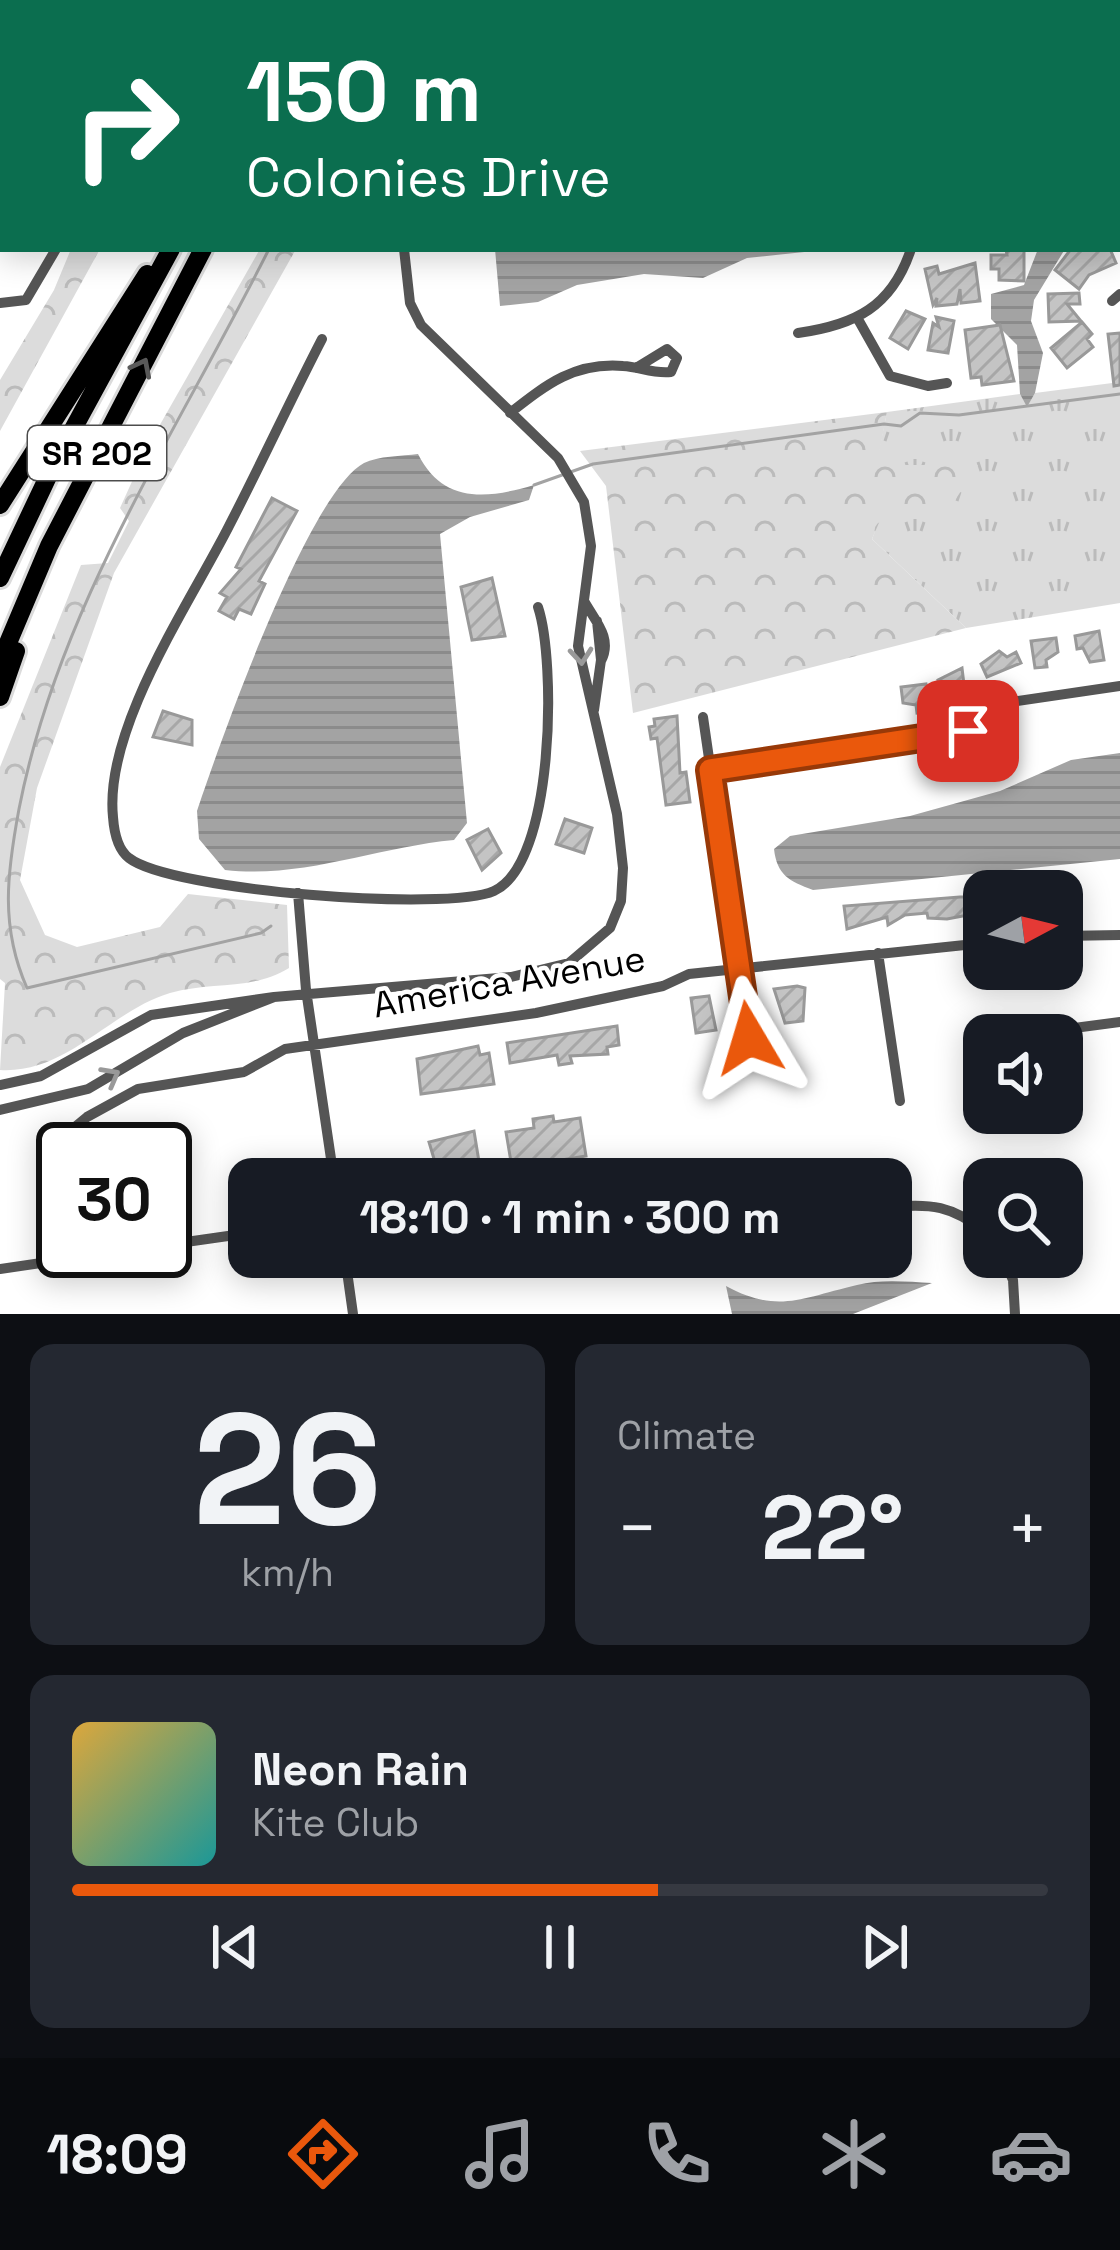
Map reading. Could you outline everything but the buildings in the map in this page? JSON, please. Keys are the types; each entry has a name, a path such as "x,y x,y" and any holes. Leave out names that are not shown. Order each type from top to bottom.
{"highway":[{"path":"0,505 164,252"},
{"name":"SR 202","path":"0,578 164,252"},
{"name":"SR 202","path":"0,662 49,546 200,252"},
{"path":"0,697 49,546"}],"street":[{"path":"0,303 26,299 54,252"},
{"path":"404,252 410,303 421,325 558,458 584,502 591,546 578,646 586,697 594,710"},
{"path":"798,333 859,321 881,303 909,252"},
{"path":"859,321 890,376 928,386 947,383"},
{"path":"322,339 147,681 113,786 117,841 128,858 179,880 253,892 433,900 491,892 506,884 538,821 547,694 544,625 538,607"},
{"path":"510,413 560,376 587,364 636,368"},
{"path":"0,1085 41,1076 114,1031 151,1015 306,990 511,976 569,963 610,928 621,901 623,868 594,710 601,661 597,622 584,601"},
{"path":"710,770 957,735 1012,702 1120,686"},
{"path":"703,717 752,1054"},
{"path":"298,893 306,990 331,1158"},
{"path":"1083,936 1120,935"},
{"name":"America Avenue","path":"81,1122 138,1089 244,1072 273,1053 317,1044 536,1013 648,990 689,974 963,945"},
{"path":"878,953 900,1101"},
{"path":"0,1110 88,1089 183,1033 274,997"},
{"path":"1083,1027 1120,1022"},
{"path":"912,1207 952,1208 963,1216"},
{"path":"192,1241 228,1236"},
{"path":"0,1269 36,1264"},
{"path":"348,1278 353,1314"},
{"path":"1012,1278 1015,1314"}],"green space":[{"path":"70,252 98,252 0,431 0,380 54,290"},
{"path":"258,252 294,252 114,573 37,788 20,880 45,935 77,947 160,927 188,894 287,905 289,968 246,983 170,993 46,1062 0,1070 5,983 0,979 0,767 81,565 108,563 129,521 120,508 149,444"},
{"path":"1120,382 1120,603 966,628 872,539 880,518 977,465 876,465 887,412 1020,394 1027,406 1035,393"},
{"path":"887,412 877,465 978,465 944,517 881,518 872,539 966,628 633,713 606,486 580,451"}],"shaded area":[{"path":"495,252 804,252 747,258 703,278 644,274 577,285 538,302 500,306"},
{"path":"1037,252 1063,252 1034,300 1031,321 1043,353 1035,393 1027,407 1020,394 1017,345 991,319 991,294 1024,285"},
{"path":"418,454 440,482 468,494 534,485 529,500 470,517 440,534 467,823 454,840 283,870 225,870 199,839 197,811 292,569 342,484 364,463"},
{"path":"1120,753 1120,859 963,870 963,875 813,890 786,876 778,865 774,849 790,836 910,816 1000,791 1071,760"},
{"path":"875,1282 932,1283 853,1314 732,1314 726,1286 761,1299 790,1301"}],"waterway":[{"path":"267,252 124,521 62,661 37,734 19,809 8,900 13,943 27,988 261,933 271,926"},
{"path":"534,485 593,464 884,424 901,426 920,413 959,415 1120,394"}],"route":[{"path":"749,1038 710,770 926,741 968,731"}]}
